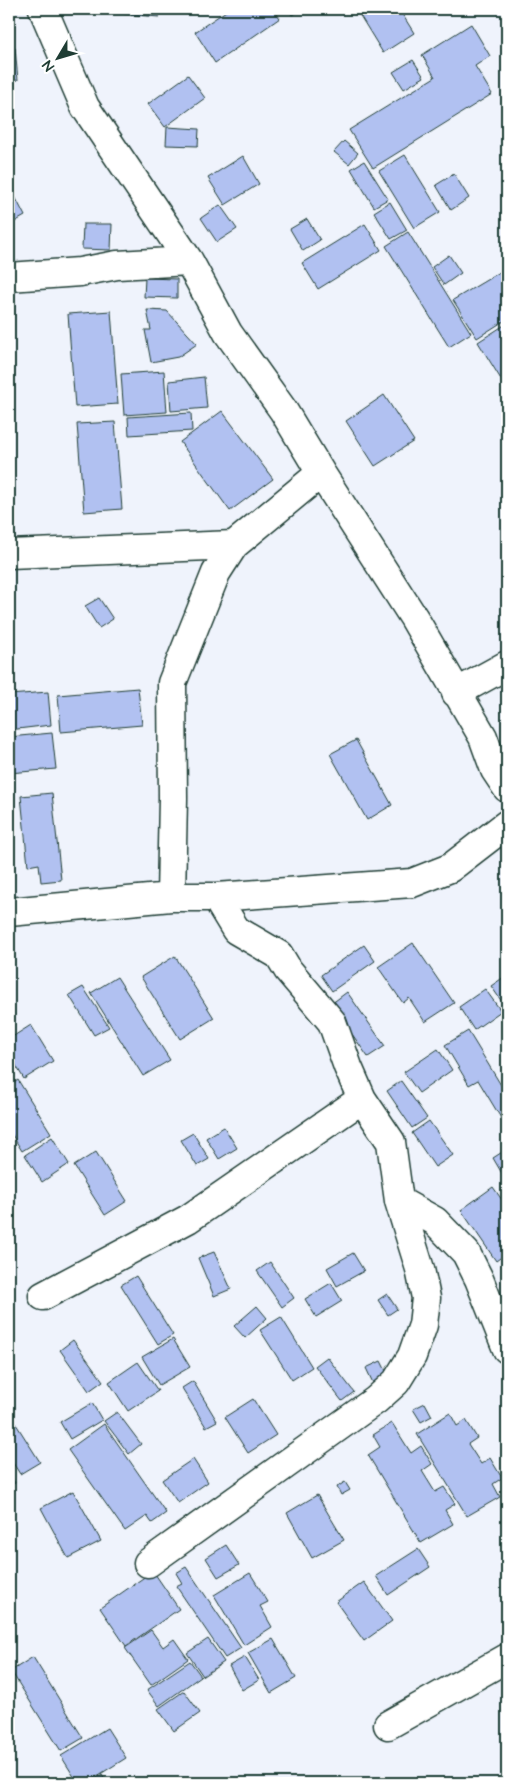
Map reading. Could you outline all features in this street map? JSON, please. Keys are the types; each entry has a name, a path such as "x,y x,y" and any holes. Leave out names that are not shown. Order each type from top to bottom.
{"street":[{"path":"43,9 85,107 188,261 228,333 283,410 414,618 482,737 495,770 507,788"},
{"path":"9,277 80,272 117,264 188,261"},
{"path":"171,897 174,798 172,683 216,573 234,545 321,473"},
{"path":"9,554 234,545"},
{"path":"456,693 507,665"},
{"path":"9,912 171,897 216,897 412,883 450,868 507,824"},
{"path":"148,1563 376,1400 396,1382 412,1356 423,1324 426,1298 420,1269 399,1201 391,1142 362,1099 332,1022 288,970 279,955 236,930 216,897"},
{"path":"42,1296 188,1219 362,1099"},
{"path":"399,1201 435,1221 466,1253 479,1279 507,1349"},
{"path":"388,1725 507,1658"}],"building":[{"path":"124,9 160,9 159,17 124,14"},
{"path":"229,9 273,9 280,18 215,63 195,32"},
{"path":"288,9 302,9 292,15"},
{"path":"356,9 399,9 414,33 383,53"},
{"path":"471,24 490,56 475,66 492,94 373,168 349,130 435,77 422,55"},
{"path":"9,48 15,48 18,80 9,81"},
{"path":"413,60 424,77 404,89 393,72"},
{"path":"188,75 205,98 165,127 148,104"},
{"path":"167,127 199,129 198,146 166,145"},
{"path":"344,141 358,153 349,164 334,152"},
{"path":"405,155 440,212 414,228 379,171"},
{"path":"243,156 259,184 225,205 208,178"},
{"path":"364,161 388,199 374,207 351,169"},
{"path":"454,174 469,198 451,210 436,185"},
{"path":"11,189 25,216 9,225 9,190"},
{"path":"390,202 407,230 391,239 374,212"},
{"path":"220,205 237,229 217,242 201,218"},
{"path":"307,219 320,240 303,251 290,229"},
{"path":"83,224 112,224 111,250 82,249"},
{"path":"365,224 381,250 318,289 302,263"},
{"path":"408,232 471,333 449,347 386,246"},
{"path":"449,255 461,273 444,285 432,267"},
{"path":"500,272 507,284 507,319 477,338 453,300"},
{"path":"145,278 177,279 177,298 144,297"},
{"path":"147,310 167,311 197,344 178,357 151,362 145,330 151,330"},
{"path":"111,311 118,404 75,407 68,314"},
{"path":"506,324 507,326 507,389 478,342"},
{"path":"164,371 167,412 124,415 121,374"},
{"path":"204,377 207,408 171,411 169,381"},
{"path":"384,395 414,441 375,466 346,421"},
{"path":"222,411 273,479 230,511 180,442"},
{"path":"191,413 192,431 129,435 128,417"},
{"path":"115,422 122,509 84,512 77,424"},
{"path":"99,598 113,619 99,628 85,606"},
{"path":"138,688 142,725 61,732 58,695"},
{"path":"48,692 51,725 9,730 9,695"},
{"path":"52,733 56,769 9,773 9,737"},
{"path":"356,740 392,805 367,820 330,754"},
{"path":"52,793 61,880 41,882 39,864 28,866 21,796"},
{"path":"413,943 454,1003 425,1022 409,998 403,1003 378,967"},
{"path":"364,945 375,961 332,991 321,975"},
{"path":"175,956 214,1018 180,1039 141,977"},
{"path":"507,975 507,1009 491,986"},
{"path":"117,977 170,1060 143,1076 91,993"},
{"path":"83,987 109,1027 94,1035 69,995"},
{"path":"485,989 501,1011 474,1030 459,1007"},
{"path":"347,992 385,1046 368,1057 331,1004"},
{"path":"31,1025 53,1061 24,1079 9,1054 9,1039"},
{"path":"468,1031 507,1095 507,1128 478,1080 469,1085 445,1045"},
{"path":"438,1049 452,1070 419,1093 404,1072"},
{"path":"18,1080 51,1133 22,1151 9,1130 9,1086"},
{"path":"401,1081 427,1118 412,1128 387,1091"},
{"path":"429,1121 453,1155 435,1167 412,1133"},
{"path":"224,1127 237,1148 219,1159 206,1138"},
{"path":"193,1133 209,1159 197,1166 181,1140"},
{"path":"52,1137 69,1164 42,1182 25,1155"},
{"path":"507,1149 507,1182 493,1158"},
{"path":"96,1152 127,1201 105,1215 74,1166"},
{"path":"493,1187 507,1207 507,1253 496,1261 461,1210"},
{"path":"214,1252 231,1289 214,1296 198,1258"},
{"path":"353,1253 364,1271 337,1286 327,1268"},
{"path":"270,1262 294,1298 282,1307 257,1271"},
{"path":"136,1276 173,1335 158,1344 121,1285"},
{"path":"331,1283 342,1301 316,1317 305,1299"},
{"path":"387,1294 397,1309 388,1315 378,1300"},
{"path":"257,1306 267,1318 245,1338 234,1326"},
{"path":"281,1317 312,1367 292,1380 260,1330"},
{"path":"173,1339 190,1367 159,1385 142,1357"},
{"path":"73,1340 103,1381 89,1391 60,1350"},
{"path":"327,1357 354,1392 342,1401 315,1366"},
{"path":"381,1361 388,1375 373,1383 366,1368"},
{"path":"138,1362 158,1391 128,1411 109,1382"},
{"path":"193,1381 217,1421 206,1427 182,1388"},
{"path":"253,1399 276,1435 248,1453 225,1417"},
{"path":"92,1403 102,1420 70,1439 60,1422"},
{"path":"425,1403 432,1416 421,1422 413,1409"},
{"path":"117,1412 141,1444 129,1454 104,1421"},
{"path":"9,1413 40,1462 20,1474 9,1457"},
{"path":"450,1413 457,1426 466,1420 477,1438 468,1444 481,1464 490,1458 502,1478 493,1484 500,1497 467,1516 417,1434"},
{"path":"392,1423 411,1453 421,1446 432,1464 422,1471 435,1492 444,1487 455,1504 445,1510 453,1524 421,1543 368,1455 380,1447 373,1435"},
{"path":"104,1424 166,1513 152,1523 147,1516 125,1531 68,1450"},
{"path":"193,1459 208,1482 178,1503 162,1480"},
{"path":"9,1472 15,1483 9,1487"},
{"path":"345,1482 350,1490 341,1495 337,1487"},
{"path":"73,1491 101,1541 68,1558 41,1508"},
{"path":"317,1495 344,1540 312,1558 287,1513"},
{"path":"226,1545 239,1565 218,1577 206,1558"},
{"path":"418,1549 430,1567 388,1595 376,1576"},
{"path":"186,1567 241,1648 225,1658 176,1586 182,1583 176,1573"},
{"path":"153,1571 179,1609 126,1646 100,1608"},
{"path":"250,1573 268,1602 260,1606 272,1627 244,1645 214,1595"},
{"path":"364,1582 392,1621 364,1641 336,1602"},
{"path":"151,1630 163,1647 174,1639 188,1659 151,1685 125,1648"},
{"path":"208,1639 224,1662 203,1676 187,1653"},
{"path":"273,1639 296,1678 271,1693 248,1653"},
{"path":"33,1657 83,1738 61,1751 11,1671"},
{"path":"245,1657 259,1680 242,1690 229,1666"},
{"path":"190,1661 201,1676 159,1706 147,1690"},
{"path":"184,1691 200,1713 174,1731 158,1709"},
{"path":"107,1728 126,1758 86,1783 78,1783 61,1756"},
{"path":"102,1775 107,1783 88,1783"}]}
